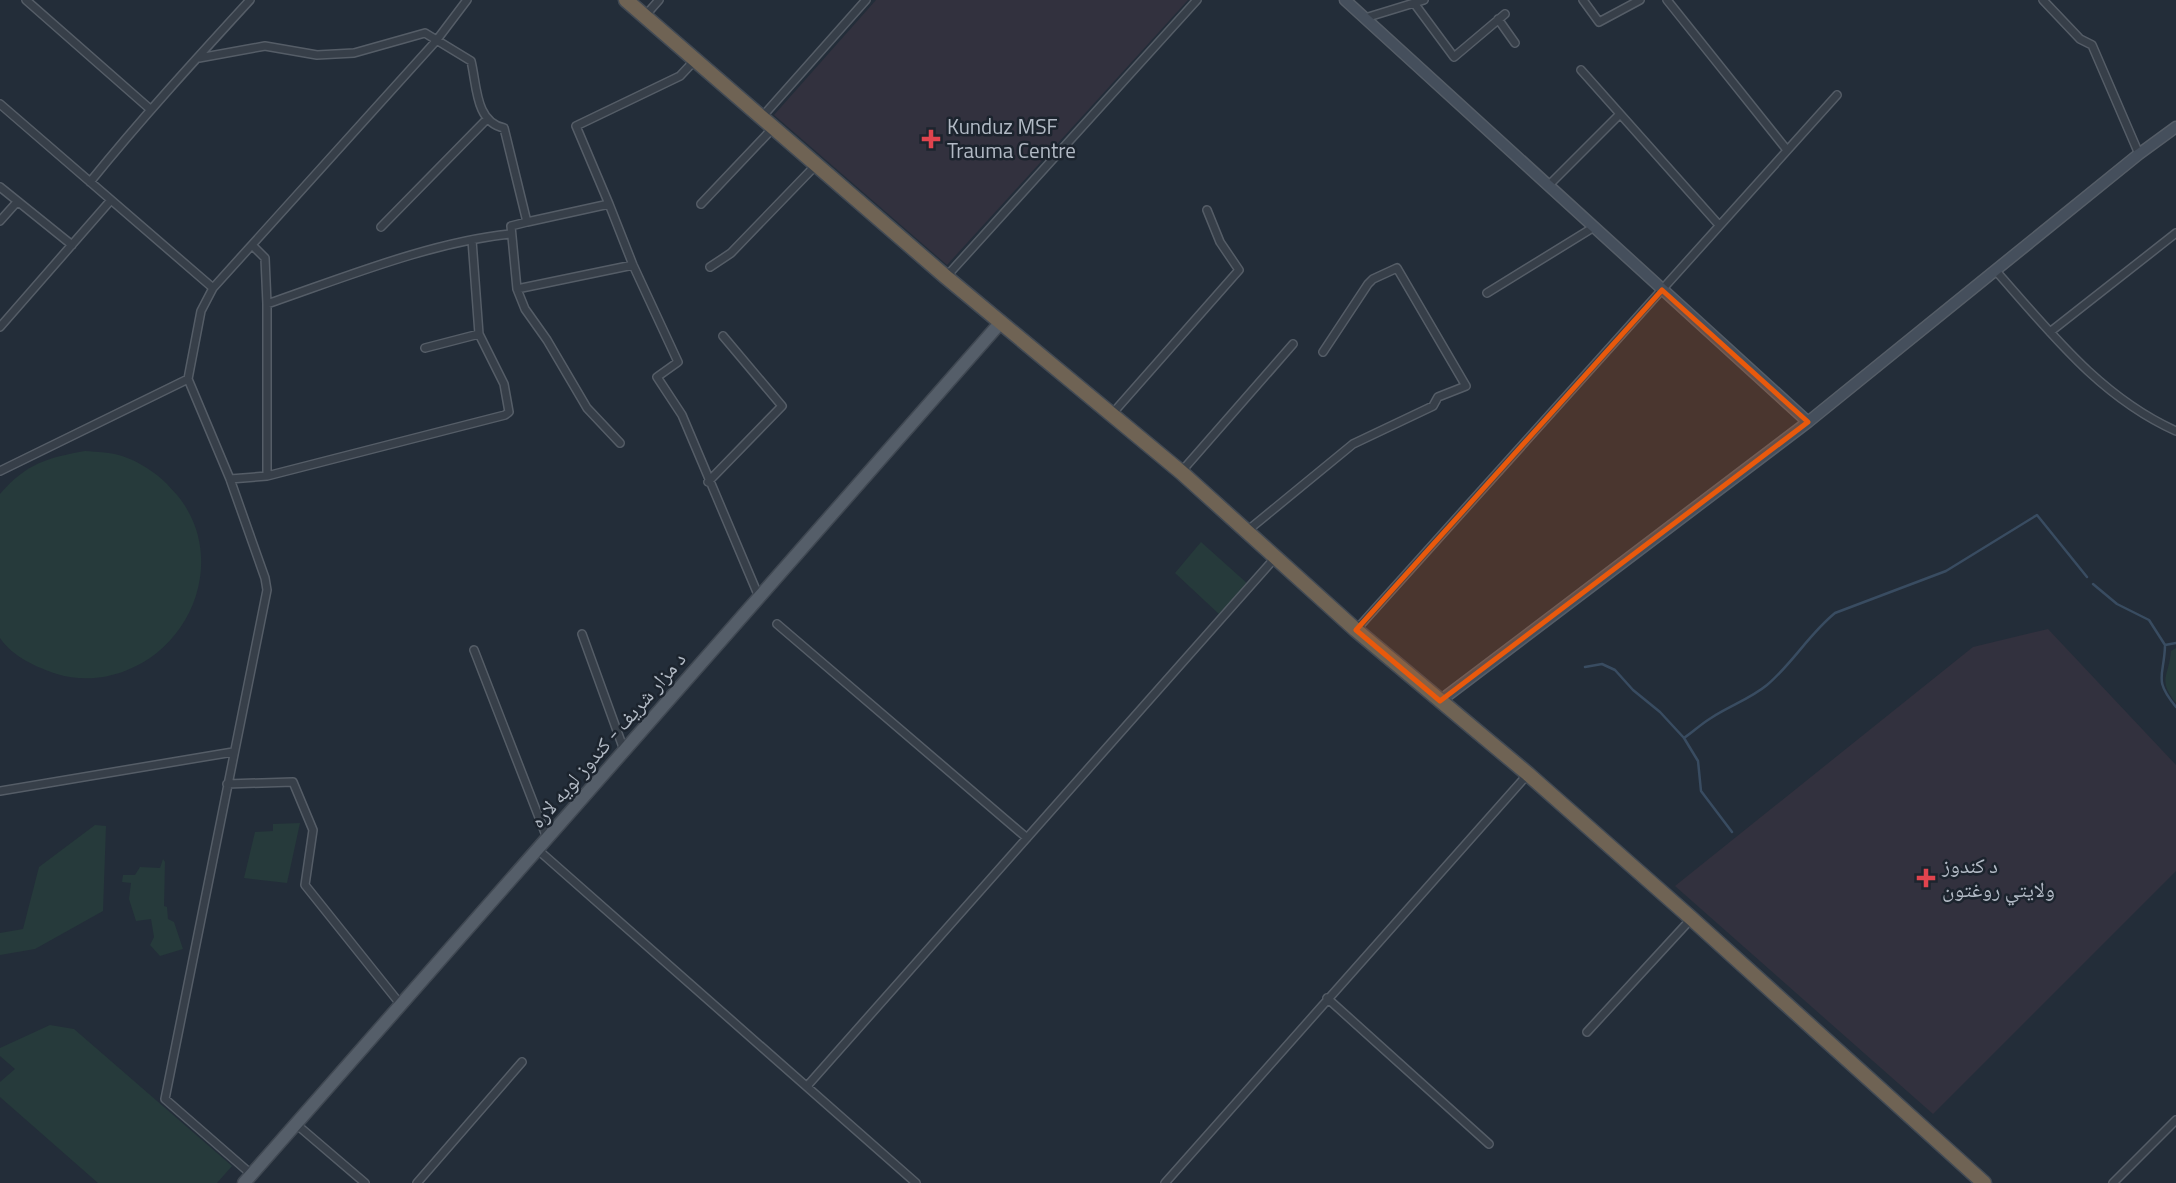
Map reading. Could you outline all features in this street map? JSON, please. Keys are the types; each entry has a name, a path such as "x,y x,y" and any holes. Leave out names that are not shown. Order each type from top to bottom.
{"highway":[{"path":"626,0 946,277 1181,472 1274,559 1528,774 1984,1183"}],"main road":[{"name":"د مزار شریف - کندوز لویه لاره","path":"247,1179 1001,322"}],"street":[{"path":"26,0 150,108"},
{"path":"90,182 150,108 250,0"},
{"path":"247,1179 165,1099 267,590 230,479 188,379 201,311 213,288 436,41 467,0"},
{"path":"645,16 659,0"},
{"path":"762,117 866,0"},
{"path":"946,277 1197,0"},
{"path":"1345,0 1808,422"},
{"path":"1365,18 1424,0"},
{"path":"1583,0 1599,22 1640,0"},
{"path":"1667,0 1787,150"},
{"path":"2043,0 2080,39 2092,45 2138,154"},
{"path":"1414,3 1454,57 1502,17 1515,43"},
{"path":"199,58 265,46 317,55 354,53 425,33 471,61 486,119 495,126 505,128 527,222"},
{"path":"695,60 680,76 576,126 633,265 678,362 657,377 682,415 708,482 759,597"},
{"path":"1581,70 1719,225"},
{"path":"1356,630 1838,95"},
{"path":"0,104 213,288"},
{"path":"1549,185 1619,115"},
{"path":"381,227 486,119"},
{"path":"701,204 774,127"},
{"path":"1440,701 1808,422 2138,154 2176,127"},
{"path":"710,267 731,253 816,165"},
{"path":"0,187 72,245"},
{"path":"0,327 111,200"},
{"path":"0,221 17,202"},
{"path":"609,204 510,226 510,233 517,289 532,321 547,340 587,408 620,443"},
{"path":"1112,414 1239,270 1220,242 1207,210"},
{"path":"1487,293 1594,227"},
{"path":"267,304 383,264 472,240 510,233"},
{"path":"2050,332 2176,233"},
{"path":"230,479 267,476 505,415 509,409 504,384 479,334 472,240"},
{"path":"252,245 265,258 267,476"},
{"path":"517,289 633,265"},
{"path":"1246,531 1353,443 1433,407 1438,397 1466,386 1398,268 1368,284 1323,352"},
{"path":"1996,271 2073,359 2139,412 2176,431"},
{"path":"425,348 479,334"},
{"path":"708,482 782,406 723,337"},
{"path":"1181,472 1293,344"},
{"path":"0,471 188,379"},
{"path":"808,1086 1274,559"},
{"path":"777,624 1027,838"},
{"path":"582,634 624,750"},
{"path":"474,650 547,838"},
{"path":"0,791 233,752"},
{"path":"1165,1183 1528,774"},
{"path":"227,784 293,782 313,830 305,885 401,1005"},
{"path":"537,849 916,1183"},
{"path":"1587,1032 1691,918"},
{"path":"1327,998 1489,1144"},
{"path":"417,1183 522,1062"},
{"path":"2113,1183 2176,1120"},
{"path":"295,1123 365,1183"}],"highlighted area":[{"path":"1662,290 1808,422 1440,701 1356,630"}],"shaded area":[{"name":"Kunduz MSF Trauma Centre","path":"876,0 1188,0 947,265 774,115"},
{"name":"د کندوز ولایتي روغتون","path":"2048,629 2176,765 2176,871 1933,1114 1675,886 1973,647"}],"green space":[{"path":"85,451 128,458 146,467 167,484 181,500 194,524 200,549 201,574 195,599 184,622 169,642 149,659 125,671 109,676 83,678 57,674 33,665 11,651 0,638 0,494 19,475 38,463"},
{"path":"1201,542 1249,585 1220,615 1175,573"},
{"path":"2176,648 2176,703 2167,688 2166,678 2171,651"},
{"path":"300,823 287,883 244,878 255,832 273,831 273,824"},
{"path":"95,825 106,826 103,911 35,949 0,955 0,933 23,929 39,867"},
{"path":"163,859 164,906 167,907 168,919 174,922 183,949 160,956 150,945 154,937 151,919 136,921 129,899 131,883 122,882 123,875 135,875 140,867 160,868"},
{"path":"50,1025 74,1029 232,1166 217,1183 98,1183 0,1097 0,1082 15,1069 0,1056 0,1048"}],"waterway":[{"path":"1684,738 1707,720 1767,685 1835,613 1946,571 2037,515 2087,577"},
{"path":"2093,584 2117,604 2149,620 2165,645 2176,643"},
{"path":"2165,646 2162,684 2176,707"},
{"path":"1585,667 1602,664 1615,670 1684,738 1698,761 1701,791 1732,832"}],"place":[{"name":"Kunduz MSF Trauma Centre","path":"931,139"},
{"name":"د کندوز ولایتي روغتون","path":"1926,878"}]}
